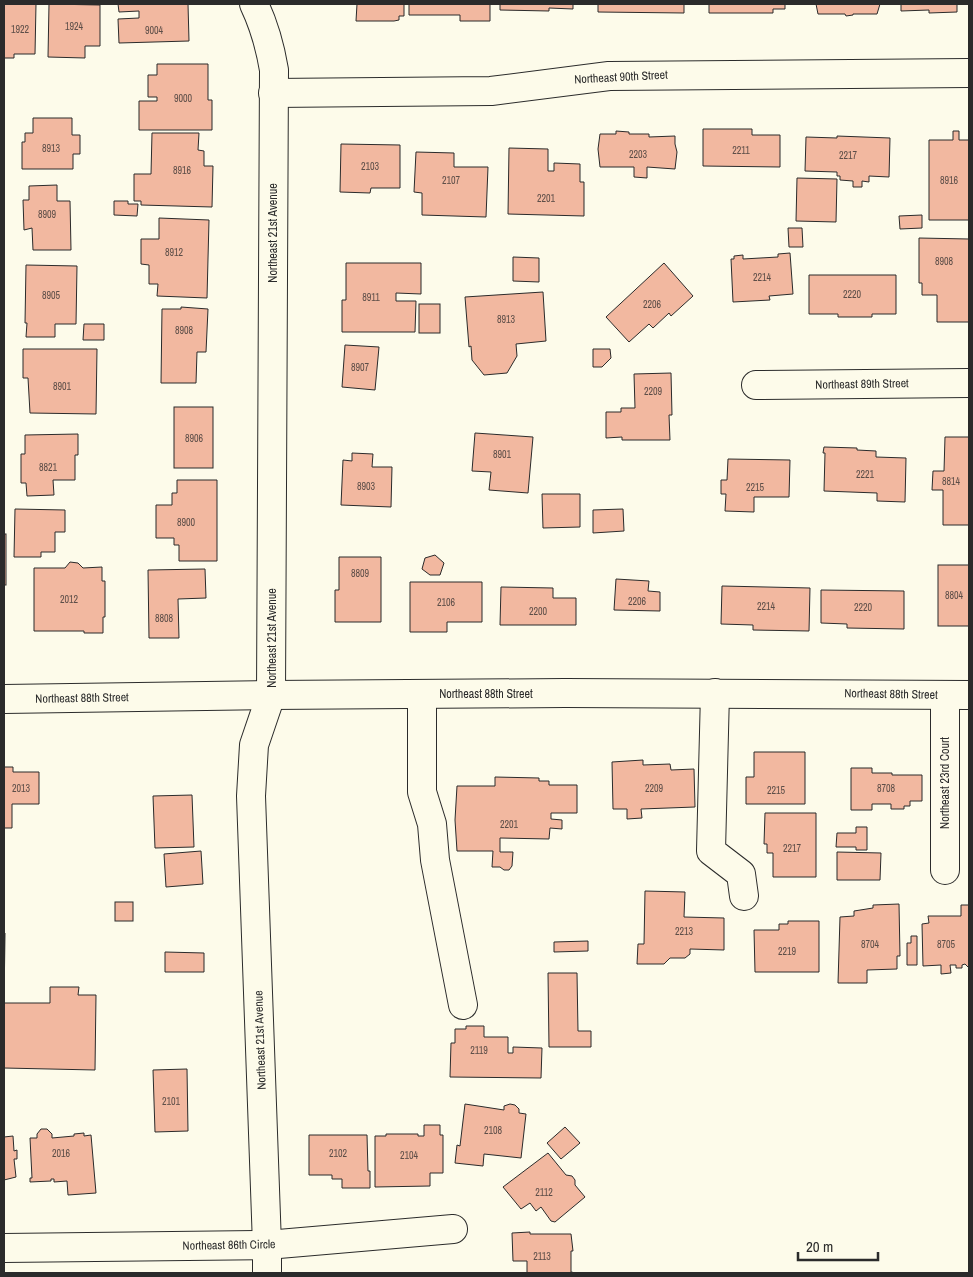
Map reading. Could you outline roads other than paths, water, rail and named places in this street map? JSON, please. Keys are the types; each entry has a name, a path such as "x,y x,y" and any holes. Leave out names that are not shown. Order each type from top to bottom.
{"street":[{"name":"Northeast 21st Avenue","path":"254,4 264,24 274,70 271,695 254,745 251,796 267,1273"},
{"name":"Northeast 90th Street","path":"273,93 491,90 609,76 969,73"},
{"name":"Northeast 89th Street","path":"756,385 969,383"},
{"name":"Northeast 88th Street","path":"4,699 422,694 714,693 957,695"},
{"path":"714,693 711,851 742,874 744,896"},
{"path":"422,694 422,792 432,824 435,860 463,1005"},
{"name":"Northeast 23rd Court","path":"945,870 957,695"},
{"name":"Northeast 86th Circle","path":"4,1248 267,1246 453,1229"}]}
